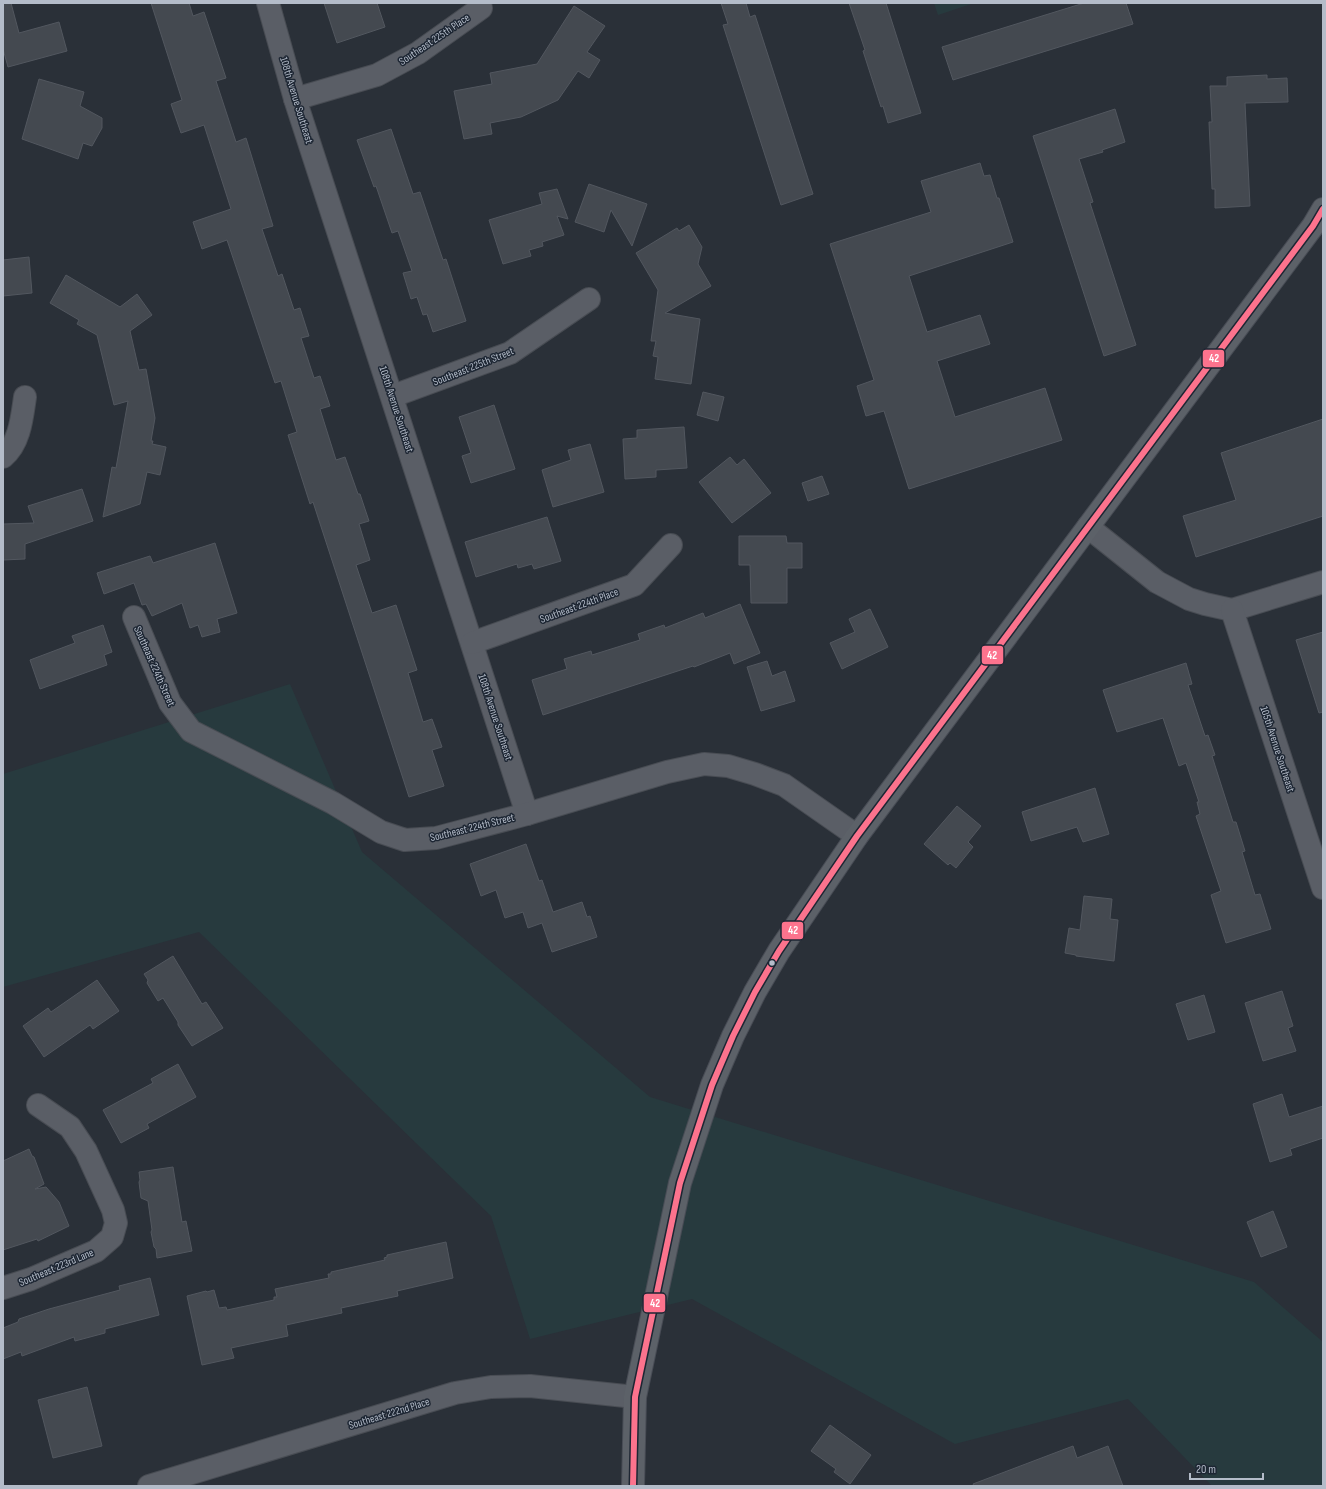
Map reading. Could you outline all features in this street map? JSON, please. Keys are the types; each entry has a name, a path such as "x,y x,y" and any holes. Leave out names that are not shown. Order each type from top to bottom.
{"main road":[{"path":"633,1486 635,1397 680,1183 712,1085 733,1036 755,992 779,951 857,836 1313,226 1323,209"}],"street":[{"name":"108th Avenue Southeast","path":"268,3 296,99 527,814"},
{"name":"Southeast 225th Place","path":"296,99 377,75 418,53 481,8"},
{"name":"Southeast 225th Street","path":"393,396 510,353 589,299"},
{"path":"3,457 9,452 19,431 25,397"},
{"path":"1088,527 1157,582 1189,598 1205,604 1232,610 1323,582"},
{"name":"Southeast 224th Place","path":"472,643 634,585 671,544"},
{"name":"105th Avenue Southeast","path":"1232,610 1323,888"},
{"name":"Southeast 224th Street","path":"134,617 170,703 191,731 333,803 381,832 405,840 436,838 527,814 667,772 704,764 728,766 784,785 857,836"},
{"name":"Southeast 223rd Lane","path":"3,1288 31,1279 96,1251 112,1237 116,1223 113,1210 86,1151 70,1127 38,1105"},
{"name":"Southeast 222nd Place","path":"149,1486 455,1393 491,1387 530,1386 635,1397"}],"green space":[{"path":"934,3 974,3 938,15"},
{"path":"290,684 362,852 650,1097 1254,1282 1323,1342 1323,1486 1212,1486 1128,1399 955,1444 692,1299 530,1339 491,1216 199,932 3,987 3,774"}],"building":[{"path":"3,3 11,3 19,33 59,22 67,51 8,67 3,49"},
{"path":"151,3 189,3 193,16 204,12 226,78 216,81 236,142 246,138 273,226 262,229 278,276 282,274 294,310 300,308 309,336 301,338 314,378 320,376 330,406 320,409 336,460 345,457 369,521 359,524 370,560 356,565 372,613 396,605 417,670 408,673 423,722 432,719 442,747 432,750 444,786 409,797 313,502 310,504 288,435 297,432 281,381 275,383 227,240 202,249 193,222 231,209 204,125 181,133 171,104 182,100"},
{"path":"324,3 377,3 385,27 337,43"},
{"path":"721,3 746,3 750,17 755,15 813,194 781,205 723,25 728,24"},
{"path":"849,3 886,3 921,113 888,123 883,106 881,107 863,51 865,50"},
{"path":"1084,3 1126,3 1133,24 953,80 942,47"},
{"path":"574,6 605,26 587,52 600,60 589,78 578,71 558,100 521,117 490,123 492,134 464,139 454,91 492,84 490,73 537,64"},
{"path":"1267,75 1267,79 1287,78 1288,102 1245,103 1250,206 1215,208 1215,189 1212,189 1209,122 1212,122 1210,86 1227,86 1227,77"},
{"path":"39,79 84,92 80,106 102,118 102,128 92,146 83,143 78,159 22,139"},
{"path":"1115,109 1125,142 1102,150 1103,152 1079,159 1093,202 1090,203 1136,345 1104,356 1033,136"},
{"path":"391,129 413,194 420,192 443,260 446,259 466,321 433,332 427,314 423,315 417,297 411,299 403,273 412,271 398,231 392,233 376,186 374,187 357,140"},
{"path":"980,163 984,176 990,175 1013,242 909,276 927,332 980,315 990,344 937,361 955,417 1045,388 1062,440 909,489 884,411 866,416 857,386 874,380 830,244 931,212 921,181"},
{"path":"589,184 647,204 632,246 611,210 604,232 575,222"},
{"path":"557,189 568,219 557,216 564,235 542,242 543,246 529,250 531,256 503,264 489,220 542,204 539,193"},
{"path":"689,225 702,247 698,264 711,286 665,313 700,319 691,384 655,379 658,357 653,356 656,341 651,341 658,290 636,253 677,228 679,231"},
{"path":"29,257 32,293 3,296 3,260"},
{"path":"66,275 120,307 137,294 152,315 130,331 139,370 146,369 155,418 151,441 153,441 152,444 166,447 160,475 147,472 140,504 103,517 112,467 116,468 128,401 114,405 97,335 77,324 79,320 50,303"},
{"path":"703,392 724,397 718,421 697,415"},
{"path":"494,405 515,469 471,483 462,456 471,453 459,417"},
{"path":"1323,419 1323,516 1196,557 1183,516 1236,500 1221,453"},
{"path":"684,427 687,468 656,470 656,477 625,479 623,439 637,438 637,430"},
{"path":"590,444 604,492 553,507 542,470 571,460 568,450"},
{"path":"730,457 737,465 744,459 771,493 732,523 699,482"},
{"path":"822,476 829,494 808,501 802,483"},
{"path":"82,489 93,521 25,544 25,559 3,560 3,524 34,523 28,506"},
{"path":"547,517 561,561 534,569 532,564 518,568 517,564 476,577 465,542"},
{"path":"739,536 786,536 787,543 802,543 802,568 787,568 787,603 751,603 750,565 739,565"},
{"path":"215,543 237,613 217,619 220,632 202,637 198,625 190,628 182,603 152,616 146,604 142,605 134,583 104,594 97,573 150,556 153,563"},
{"path":"740,604 760,653 734,664 730,653 694,667 693,666 543,715 532,680 567,669 564,659 591,651 592,655 640,640 638,634 664,625 665,628 703,613 705,618"},
{"path":"870,609 888,647 842,669 830,643 855,632 849,619"},
{"path":"103,625 112,652 104,655 107,665 40,689 30,660 75,643 72,636"},
{"path":"1323,632 1323,712 1319,713 1296,640"},
{"path":"767,661 772,676 785,671 795,701 761,711 747,667"},
{"path":"1186,663 1192,684 1188,685 1205,736 1208,735 1215,755 1212,756 1233,822 1236,822 1245,851 1242,852 1255,895 1260,894 1271,929 1226,943 1211,895 1221,891 1196,816 1200,814 1197,802 1199,802 1186,763 1179,766 1163,718 1117,732 1103,690"},
{"path":"1095,788 1109,834 1083,842 1077,827 1031,841 1022,812"},
{"path":"957,806 981,826 968,842 973,847 956,868 950,863 948,865 924,844"},
{"path":"526,844 539,881 542,880 553,912 582,902 587,917 590,916 597,937 552,952 542,923 528,928 523,912 505,918 496,890 481,896 470,864"},
{"path":"1084,896 1112,899 1110,919 1118,920 1114,961 1065,953 1069,928 1080,930"},
{"path":"173,956 202,1004 206,1002 223,1028 192,1046 163,998 158,1001 147,983 148,980 144,974"},
{"path":"97,980 119,1011 93,1029 90,1025 44,1057 23,1026 48,1008 51,1012"},
{"path":"1282,991 1293,1026 1288,1028 1296,1051 1263,1061 1245,1003"},
{"path":"1204,995 1215,1032 1188,1040 1176,1004"},
{"path":"178,1064 196,1097 147,1124 149,1128 121,1143 103,1110 153,1083 151,1079"},
{"path":"1282,1094 1289,1117 1323,1106 1323,1138 1290,1149 1292,1155 1270,1162 1253,1104"},
{"path":"29,1149 34,1157 44,1184 35,1189 46,1187 59,1202 69,1226 38,1241 37,1239 3,1250 3,1161"},
{"path":"173,1167 182,1222 186,1221 192,1251 157,1258 151,1232 148,1201 141,1198 139,1172"},
{"path":"1273,1211 1287,1247 1261,1257 1247,1222"},
{"path":"446,1242 453,1278 397,1291 398,1296 341,1308 342,1313 286,1325 288,1336 231,1348 234,1358 202,1365 187,1296 214,1290 219,1308 226,1307 227,1310 274,1300 274,1297 277,1297 275,1289 329,1278 328,1274 331,1274 331,1272 385,1260 384,1258 387,1257 387,1255"},
{"path":"150,1278 159,1315 105,1329 105,1333 75,1341 74,1337 22,1356 21,1352 3,1359 3,1328 18,1322 19,1319 49,1309 120,1290 119,1286"},
{"path":"87,1387 102,1446 53,1458 38,1400"},
{"path":"830,1425 871,1455 850,1484 834,1472 836,1469 811,1451"},
{"path":"1073,1446 1077,1458 1108,1446 1123,1486 974,1486 973,1484"}],"transit line":[{"name":"42","path":"633,1486 635,1397 680,1183 712,1085 733,1036 755,992 779,951 857,836 1313,226 1323,209"}]}
